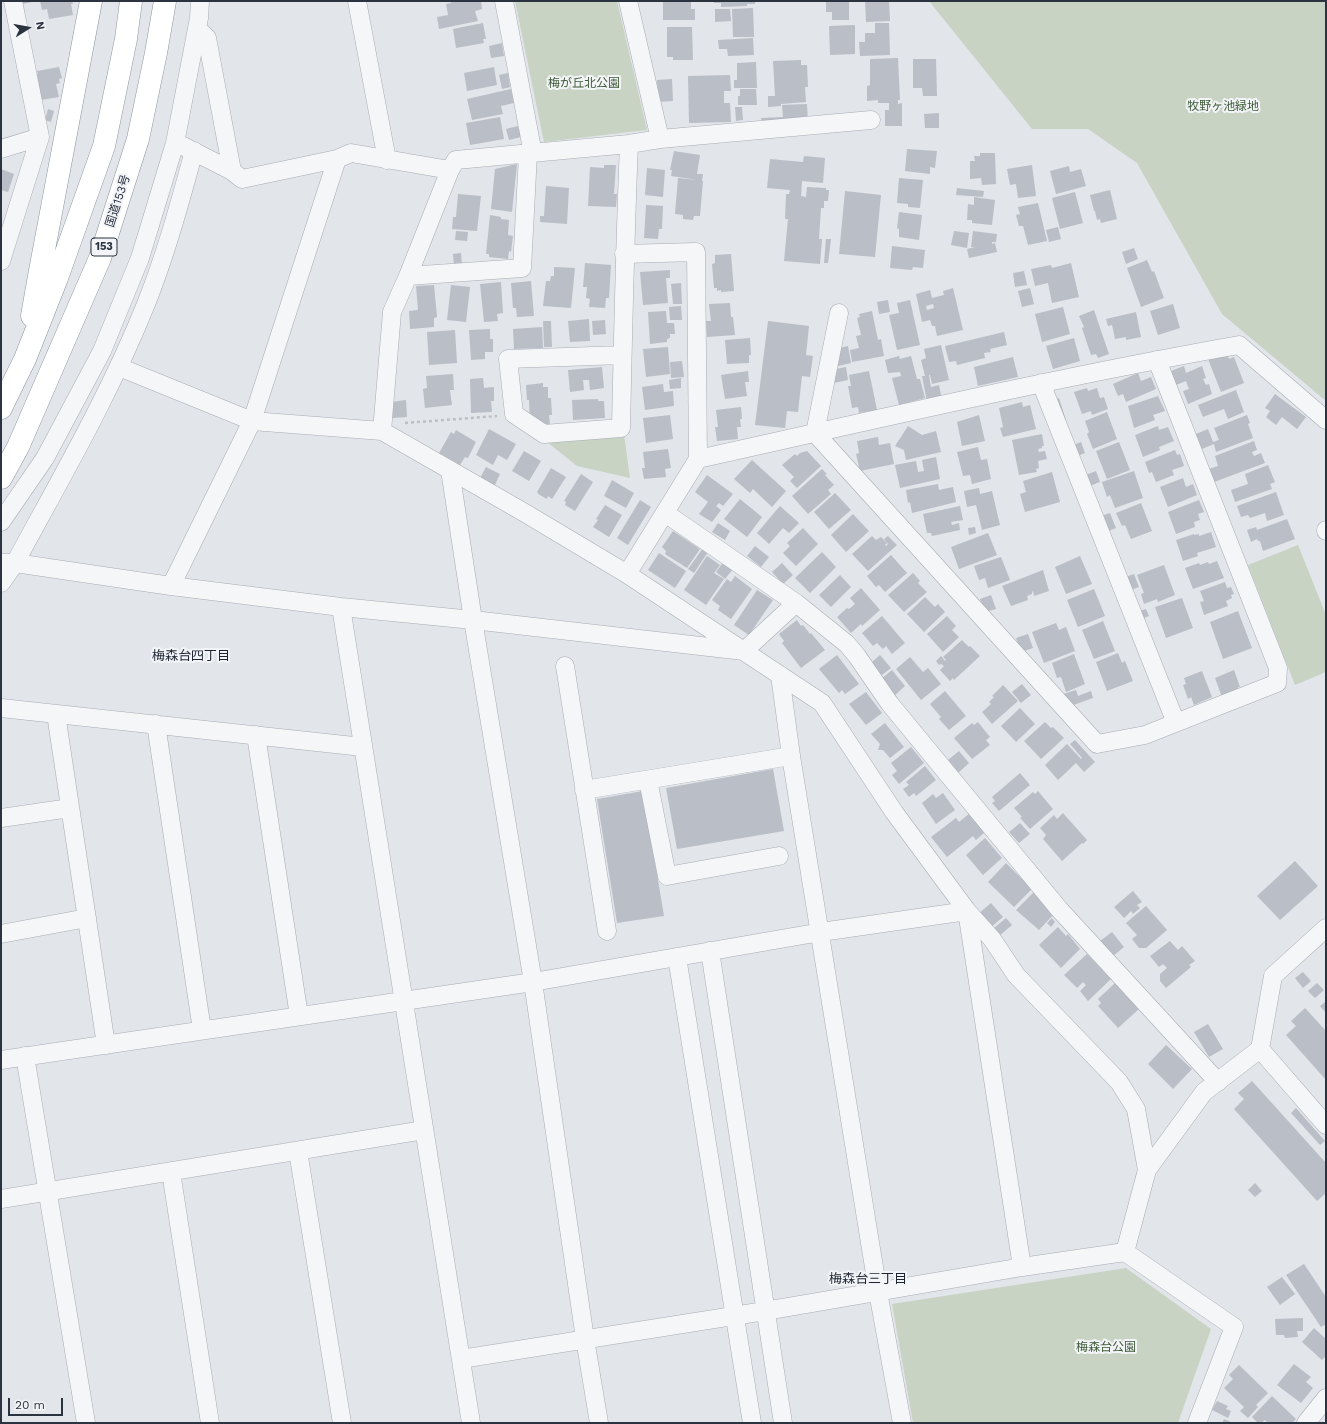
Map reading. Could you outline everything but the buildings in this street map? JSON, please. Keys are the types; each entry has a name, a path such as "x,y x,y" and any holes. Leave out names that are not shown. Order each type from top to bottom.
{"highway":[{"path":"26,359 39,276 91,1"},
{"path":"1,408 26,359 57,278 104,146 126,39 131,1"},
{"name":"国道153号","path":"1,478 18,447 100,258 138,139 165,1"}],"street":[{"path":"1,261 40,136 13,1"},
{"path":"1,522 45,458 102,351 140,258 175,142 197,28 200,1"},
{"path":"357,1 387,160"},
{"path":"408,276 522,268 531,154 504,1"},
{"path":"628,1 660,139"},
{"path":"197,28 207,38 232,171"},
{"path":"382,428 392,312 450,170 456,160 629,144 660,139 872,120"},
{"path":"1,149 40,136"},
{"path":"175,142 232,171 242,179 337,159 351,153 450,170"},
{"path":"622,355 508,359 514,414 544,434 621,428 624,254 629,144"},
{"path":"1,582 8,563 119,367 149,296 175,219 194,151"},
{"path":"171,586 252,421 337,159"},
{"path":"624,254 696,252 698,459 627,574"},
{"path":"815,433 838,313"},
{"path":"698,459 1041,384 1239,345 1326,420"},
{"path":"815,433 1097,744 1145,735 1277,683 1278,668 1157,360"},
{"path":"119,367 252,421 382,428 450,470 627,574 822,703 894,812 967,911 992,939 1016,975 1119,1082 1136,1109 1147,1170"},
{"path":"1041,384 1176,723"},
{"path":"450,470 473,620 533,982 585,1339 599,1423"},
{"path":"665,513 796,603 847,644 890,704 1059,909 1218,1082"},
{"path":"8,563 171,586 341,607 473,620 744,651 796,603"},
{"path":"341,607 471,1423"},
{"path":"565,666 607,931"},
{"path":"780,675 791,756 821,932 878,1292 902,1423"},
{"path":"1,708 363,747"},
{"path":"56,714 106,1045"},
{"path":"156,724 202,1030"},
{"path":"256,735 299,1016"},
{"path":"584,790 791,756"},
{"path":"648,780 667,876 779,856"},
{"path":"1,818 70,808"},
{"path":"1,1060 533,982 821,932 967,911"},
{"path":"967,911 1022,1267"},
{"path":"1,934 87,918"},
{"path":"1125,1252 1147,1170 1204,1092 1260,1049 1273,976 1326,928"},
{"path":"710,951 783,1423"},
{"path":"677,957 752,1423"},
{"path":"1260,1049 1326,1126"},
{"path":"25,1056 86,1423"},
{"path":"1,1199 424,1130"},
{"path":"298,1151 342,1423"},
{"path":"170,1172 210,1423"},
{"path":"461,1359 735,1316 1022,1267 1125,1252 1234,1327 1197,1423"},
{"path":"1306,1423 1326,1398"}],"path":[{"path":"382,428 514,414"}],"green space":[{"name":"梅が丘北公園","path":"515,1 617,1 647,130 544,142"},
{"name":"牧野ヶ池緑地","path":"929,1 1326,1 1326,401 1222,314 1137,163 1088,129 1032,129"},
{"path":"624,434 630,478 577,466 547,442"},
{"path":"1298,545 1326,615 1326,672 1295,685 1248,565"},
{"name":"梅森台公園","path":"1126,1268 1211,1329 1178,1423 913,1423 892,1304"}],"district":[{"name":"梅森台四丁目","path":"191,656"},
{"name":"梅森台三丁目","path":"868,1279"}]}
